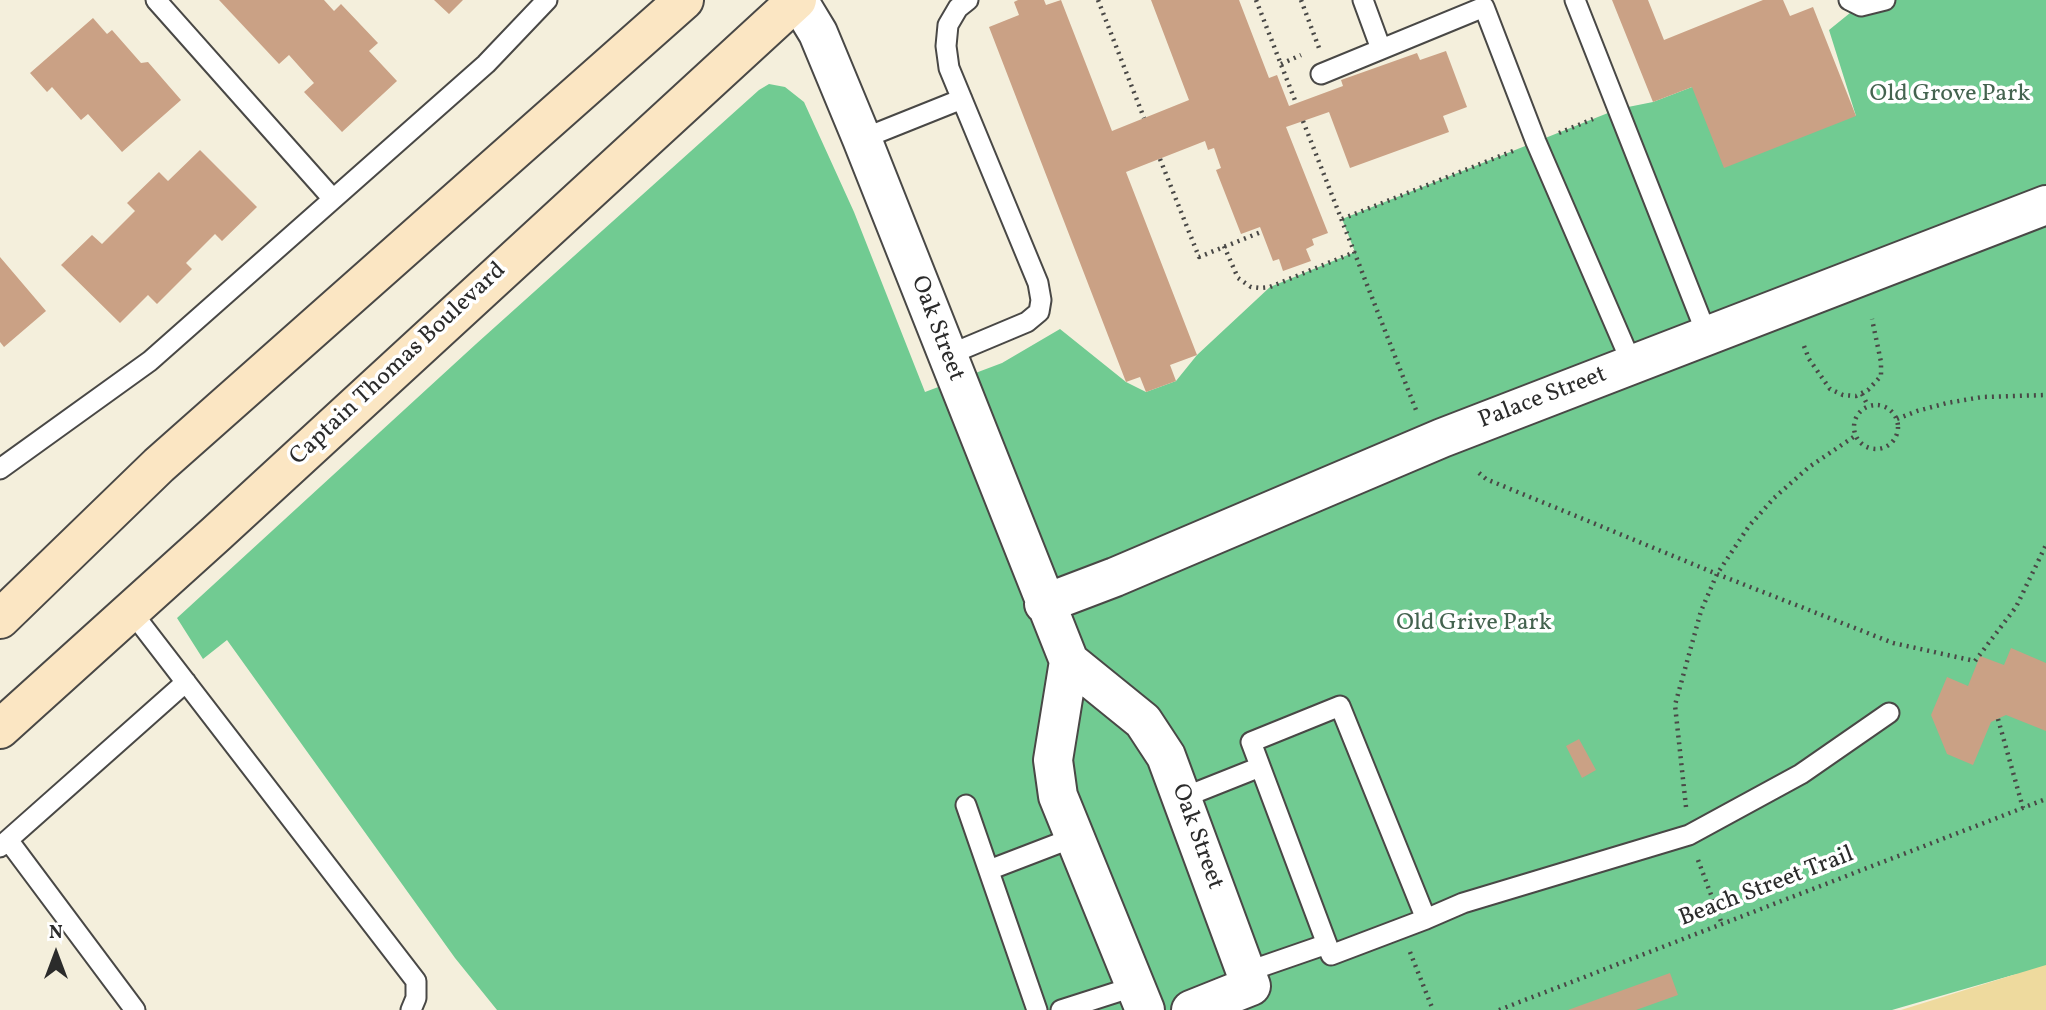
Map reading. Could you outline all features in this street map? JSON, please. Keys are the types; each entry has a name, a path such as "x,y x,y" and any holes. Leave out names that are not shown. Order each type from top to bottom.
{"main road":[{"path":"0,619 159,465 684,0"},
{"name":"Captain Thomas Boulevard","path":"0,729 797,0"}],"street":[{"name":"Oak Street","path":"797,0 818,33 862,139 1044,604 1069,661 1143,721 1166,756 1246,972"},
{"name":"Palace Street","path":"1044,604 1115,577 1442,438 2046,205"},
{"path":"1069,661 1053,760 1058,796 1140,998"},
{"path":"1191,1010 1251,986 1246,972"}],"lane":[{"path":"156,0 333,199"},
{"path":"0,469 150,361 486,65 547,0"},
{"path":"946,356 1027,322 1039,312 1041,300 1038,283 949,68 946,35 952,16 968,0"},
{"path":"1363,0 1381,49"},
{"path":"1575,0 1707,335"},
{"path":"1849,0 1861,6 1885,0"},
{"path":"1321,74 1484,7 1536,142 1632,364"},
{"path":"862,139 962,99"},
{"path":"131,611 416,981 416,998 411,1010"},
{"path":"135,1010 4,843 186,682"},
{"path":"1426,919 1340,706 1251,742 1331,955 1426,919 1463,903 1689,835 1801,774 1889,713"},
{"path":"1182,798 1260,767"},
{"path":"966,805 1037,1010"},
{"path":"989,870 1075,837"},
{"path":"1246,972 1327,944"},
{"path":"1061,1010 1140,998"}],"path":[{"path":"1098,0 1144,118"},
{"path":"1255,0 1296,103"},
{"path":"1281,64 1320,48 1301,0"},
{"path":"1551,136 1604,115"},
{"path":"1303,121 1420,421"},
{"path":"1342,219 1523,147"},
{"path":"1160,159 1199,257 1261,232"},
{"path":"1224,246 1238,278 1251,287 1260,288 1270,287 1355,252"},
{"path":"1804,346 1809,359 1830,389 1850,396 1862,394 1881,376 1881,362 1872,319"},
{"path":"1862,394 1868,406"},
{"path":"1897,419 1947,403 1995,396 2046,395"},
{"path":"1868,406 1888,409 1897,419 1898,435 1888,447 1873,450 1866,448 1855,436 1854,422 1857,415 1868,406"},
{"path":"1722,924 1689,835 1675,705 1701,611 1717,574 1749,526 1774,498 1809,467 1855,436"},
{"path":"1479,473 1486,479 1717,574 1893,643 1975,664 2016,607 2046,545"},
{"path":"1998,719 2024,808"},
{"name":"Beach Street Trail","path":"1499,1010 2046,799"},
{"path":"1401,928 1433,1010"}],"green space":[{"name":"Old Grive Park","path":"1866,0 2046,0 2046,970 2013,975 1892,1010 497,1010 455,958 227,640 203,659 177,618 476,344 759,90 769,84 785,87 804,102 854,212 925,392 1002,363 1060,329 1126,382 1146,392 1176,381 1197,355 1270,287 1355,252 1342,219 1618,109 1653,102 1692,87 1856,116 1829,30"}],"sand":[{"path":"2046,965 2046,1010 1901,1010 2013,975"}],"building":[{"path":"219,0 324,0 334,11 341,4 378,43 369,51 397,81 342,132 304,92 314,83 289,55 279,64"},
{"path":"434,0 463,0 449,14"},
{"path":"1044,0 1046,5 1061,0 1112,131 1189,100 1151,0 1239,0 1269,78 1277,75 1289,106 1343,86 1341,80 1417,53 1420,60 1446,51 1467,107 1443,116 1449,132 1350,168 1329,112 1286,127 1328,233 1312,239 1314,245 1306,249 1311,261 1283,271 1279,259 1273,261 1260,227 1241,234 1216,170 1221,168 1214,148 1208,150 1205,141 1126,172 1197,355 1170,365 1176,381 1146,392 1140,377 1126,382 989,27 1019,15 1014,2"},
{"path":"1612,0 1648,0 1664,40 1763,0 1783,0 1790,16 1813,7 1856,116 1724,168 1692,87 1653,102"},
{"path":"93,18 107,34 112,30 141,63 148,62 181,100 122,152 88,114 81,120 52,87 47,92 30,73"},
{"path":"200,150 257,207 222,241 215,234 186,263 192,269 157,304 148,295 120,323 61,265 92,235 102,244 135,211 127,203 159,172 168,181"},
{"path":"0,257 46,311 4,347 0,342"},
{"path":"2011,648 2046,663 2046,731 2006,715 1991,722 1973,765 1947,754 1931,715 1947,677 1968,686 1980,656 2004,665"},
{"path":"1579,739 1596,770 1582,778 1566,746"},
{"path":"1670,973 1678,995 1636,1010 1568,1010"}],"park label":[{"name":"Old Grove Park","path":"1950,96"}]}
